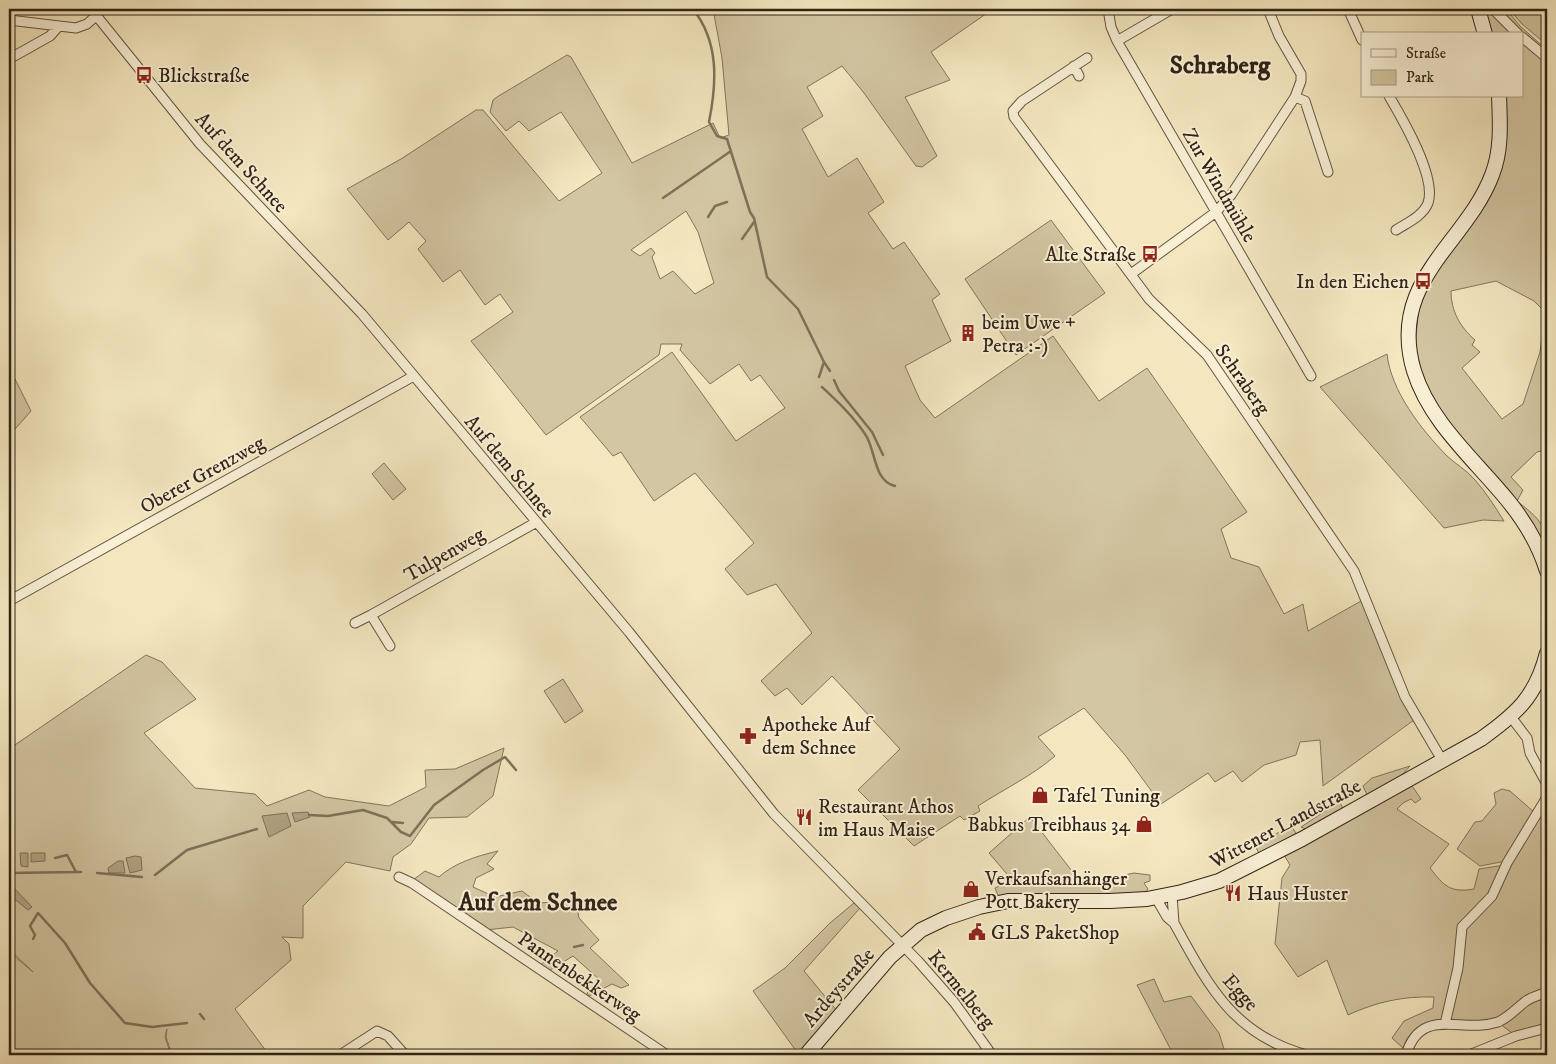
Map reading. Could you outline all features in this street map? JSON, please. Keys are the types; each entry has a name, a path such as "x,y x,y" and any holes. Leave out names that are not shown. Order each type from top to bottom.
{"main road":[{"path":"1478,9 1484,32"},
{"path":"1499,98 1499,144 1492,174 1476,204 1441,251 1423,281 1411,321 1410,350 1420,386 1436,416 1524,522 1539,548 1547,571"},
{"name":"Wittener Landstraße","path":"902,946 921,930 946,918 979,907 1008,901 1110,901 1156,898 1219,882 1247,869 1481,739 1512,718 1540,677 1547,653"},
{"name":"Ardeystraße","path":"806,1055 865,985 902,946"}],"street":[{"name":"Zur Windmühle","path":"1108,9 1111,27 1117,41 1311,376"},
{"path":"1117,41 1172,9"},
{"path":"1131,274 1216,212 1231,195 1294,97 1301,81 1301,74 1279,36 1268,9"},
{"path":"1348,9 1361,38"},
{"path":"1493,9 1516,32"},
{"path":"9,20 58,27 81,27 94,12"},
{"name":"Auf dem Schnee","path":"94,12 200,144 362,314 412,377 629,632 774,814 902,946"},
{"path":"9,59 50,36 58,27"},
{"path":"1524,39 1547,58"},
{"name":"Schraberg","path":"1087,58 1022,101 1013,111 1014,117 1149,299 1207,355 1354,571 1405,698 1442,760"},
{"path":"1074,66 1079,76"},
{"path":"1294,97 1305,101 1328,172"},
{"path":"1390,98 1414,145 1428,178 1430,192 1428,202 1423,211 1396,230"},
{"name":"Oberer Grenzweg","path":"9,601 412,377"},
{"name":"Tulpenweg","path":"355,623 535,523"},
{"path":"371,615 390,646"},
{"path":"1512,718 1527,738 1530,753 1547,784"},
{"path":"1445,1024 1458,968 1462,927 1492,896 1508,863 1547,796"},
{"name":"Pannenbekkerweg","path":"399,877 412,883 667,1055"},
{"name":"Egge","path":"1172,895 1174,923"},
{"name":"Egge","path":"1156,898 1167,917 1174,923 1209,983 1229,1009 1245,1024 1272,1043 1307,1055"},
{"name":"Kermelberg","path":"902,946 954,1002 992,1055"},
{"path":"1406,1055 1416,1034 1424,1028 1445,1024 1479,1026 1500,1021 1528,1000 1547,992"},
{"path":"1469,1055 1521,1034 1547,1028"},
{"path":"340,1055 377,1031 388,1036 405,1055"}],"green space":[{"path":"713,9 993,9 931,52 950,80 905,97 937,156 922,167 916,166 864,93 842,66 807,87 823,116 802,129 828,177 857,158 884,202 868,213 893,249 904,242 940,294 932,300 951,341 905,366 920,400 935,418 1053,336 1099,401 1147,368 1247,512 1221,529 1231,558 1259,567 1284,614 1303,604 1308,631 1361,601 1414,720 1323,786 1320,740 1300,742 1296,755 1264,765 1242,782 1233,771 1215,782 1208,773 1161,804 1125,755 1084,708 1038,737 1055,756 1027,776 978,806 980,811 964,820 960,816 914,846 858,790 900,749 832,676 802,705 787,688 775,696 761,681 812,633 776,584 747,595 725,569 754,543 695,473 654,501 621,452 613,456 580,417 672,352 736,441 785,408 760,375 751,381 739,364 710,384 680,350 682,344 661,344 659,355 546,435 471,341 513,312 500,294 485,305 460,270 443,282 418,249 426,241 409,222 388,240 347,189 401,159 476,110 483,110 559,201 602,173 561,112 529,131 519,121 506,131 490,112 493,100 567,55 571,57 632,163 713,123 720,138 729,135 722,58","holes":["686,211 698,232 714,283 695,294 673,271 660,279 652,257 655,253 651,248 640,256 631,250"]},
{"path":"1483,9 1506,9 1520,26 1547,50 1547,450 1537,452 1511,477 1523,490 1517,501 1532,513 1544,530 1547,556 1439,412 1426,391 1415,347 1419,306 1428,283 1479,212 1503,98 1524,98 1524,32 1489,32","holes":["1496,281 1534,301 1545,312 1540,352 1523,404 1502,419 1462,368 1480,352 1472,345 1475,340 1457,318 1451,298 1451,291"]},
{"path":"1509,9 1547,9 1547,45 1522,24"},
{"path":"1051,220 1105,293 1016,355 965,279"},
{"path":"1387,354 1394,382 1417,421 1446,455 1479,485 1504,521 1483,520 1444,528 1320,387"},
{"path":"9,367 31,411 9,436"},
{"path":"384,463 406,489 393,500 372,474"},
{"path":"146,655 162,662 196,699 144,733 195,788 255,794 267,806 309,790 325,797 389,806 426,787 425,770 455,769 504,748 493,796 467,817 429,818 411,844 393,857 390,871 346,862 303,906 303,938 282,937 289,944 291,960 235,1009 269,1055 172,1055 166,1037 167,1029 165,1037 171,1055 9,1055 9,957 13,955 33,972 9,949 9,749"},
{"path":"563,679 583,711 565,723 544,691"},
{"path":"1410,766 1395,783 1368,797 1363,786 1372,778"},
{"path":"1410,783 1421,799 1415,803 1411,799 1397,809 1449,844 1430,868 1444,884 1459,890 1474,889 1479,869 1505,865 1490,894 1464,922 1458,935 1494,896 1510,863 1547,803 1547,1025 1512,1033 1500,1024 1499,1018 1479,1023 1434,1023 1416,1029 1408,1037 1403,1048 1392,1038 1404,1021 1433,1008 1434,997 1390,1001 1348,1015 1327,960 1298,977 1275,944 1282,878 1290,865 1284,855"},
{"path":"1502,789 1510,791 1535,813 1506,861 1480,866 1457,849 1475,822 1482,821 1496,804 1494,793"},
{"path":"1339,802 1342,806 1342,812 1310,831 1301,827"},
{"path":"1030,817 1082,884 1134,873 1150,875 1150,881 1144,883 1148,889 1145,893 1030,895 999,898 995,888 1012,880 989,853"},
{"path":"1291,826 1296,833 1294,838 1260,856 1255,845"},
{"path":"498,851 487,864 494,869 476,878 473,887 495,897 522,891 538,903 576,901 579,918 599,940 590,948 629,985 621,988 612,984 589,996 587,993 601,981 573,956 547,972 539,966 558,951 513,927 486,930 413,880 425,871 439,877 459,864"},
{"path":"854,903 860,908 804,971 837,1011 799,1055 753,991 785,968 830,923"},
{"path":"1154,979 1164,1002 1191,996 1219,1033 1226,1055 1172,1052 1137,985"}],"shaded area":[{"path":"308,812 310,817 295,822 292,813"},
{"path":"287,813 291,826 269,837 262,816"},
{"path":"20,853 28,853 28,867 21,866"},
{"path":"31,853 45,853 45,861 31,862"},
{"path":"141,857 142,870 130,873 126,858"},
{"path":"118,861 123,861 125,873 109,873 108,868"},
{"path":"9,885 32,907 28,910 12,897"}],"waterway":[{"path":"693,9 708,35 714,63 714,92 709,122 717,136 727,139 750,212 754,218 767,277 798,309 824,362 819,377"},
{"path":"663,198 731,151"},
{"path":"708,217 715,206 727,202"},
{"path":"742,239 754,222"},
{"path":"824,362 830,371"},
{"path":"834,380 839,391 872,432 883,455"},
{"path":"822,387 845,409 860,427 869,440 876,464 883,478 895,486"},
{"path":"309,815 328,816 363,810 387,818 401,832 410,836 434,805 483,770 505,757 516,770"},
{"path":"392,822 403,823"},
{"path":"155,875 187,850 257,829"},
{"path":"55,858 67,855 76,872 81,872"},
{"path":"9,873 76,872"},
{"path":"97,873 142,877"},
{"path":"33,939 35,935 30,926 38,913 65,943 90,983 125,1023 152,1027 187,1023"},
{"path":"574,947 583,945"},
{"path":"200,1014 204,1019"}],"place":[{"name":"Blickstraße","path":"144,75"},
{"name":"Alte Straße","path":"1150,254"},
{"name":"In den Eichen","path":"1423,281"},
{"name":"beim Uwe + Petra :-)","path":"968,333"},
{"name":"Apotheke Auf dem Schnee","path":"748,736"},
{"name":"Tafel Tuning","path":"1040,795"},
{"name":"Restaurant Athos im Haus Maise","path":"804,817"},
{"name":"Babkus Treibhaus 34","path":"1144,824"},
{"name":"Verkaufsanhänger Pott Bakery","path":"971,889"},
{"name":"Haus Huster","path":"1233,893"},
{"name":"GLS PaketShop","path":"977,932"}],"district":[{"name":"Schraberg","path":"1220,64"},
{"name":"Auf dem Schnee","path":"538,901"}]}
